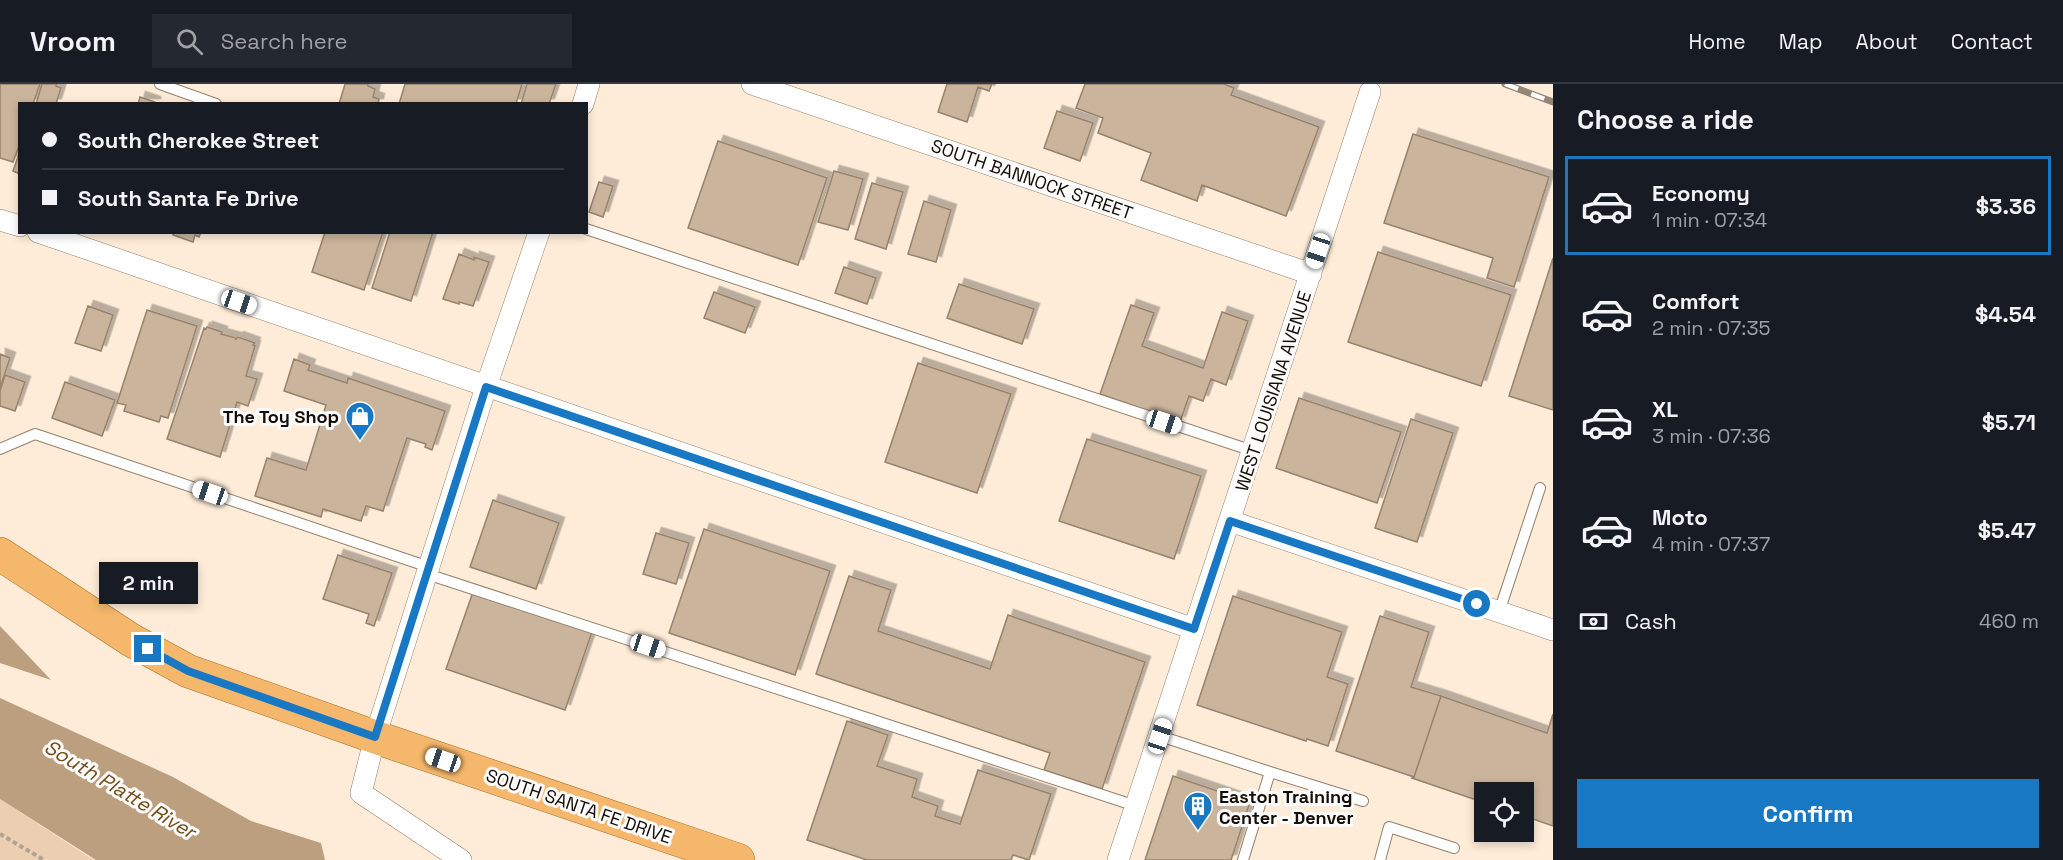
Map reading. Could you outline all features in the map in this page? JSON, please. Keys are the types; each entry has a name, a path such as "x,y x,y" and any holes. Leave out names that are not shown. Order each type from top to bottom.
{"highway":[{"name":"SOUTH SANTA FE DRIVE","path":"0,554 131,640 188,671 738,860"}],"street":[{"path":"584,102 589,84"},
{"name":"SOUTH BANNOCK STREET","path":"752,84 1311,274"},
{"name":"WEST LOUISIANA AVENUE","path":"1118,860 1370,92"},
{"path":"0,220 18,225"},
{"path":"44,234 1194,629"},
{"path":"461,860 361,793 375,737 486,387 538,234"},
{"path":"1230,521 1553,630"}],"lane":[{"path":"160,84 210,102"},
{"path":"588,230 1253,451"},
{"path":"0,449 35,434 428,570 1136,807"},
{"path":"1499,612 1540,488"},
{"path":"1160,736 1363,801"},
{"path":"1243,860 1270,772"},
{"path":"1380,860 1389,827 1454,848"}],"path":[{"path":"0,834 44,860"}],"shaded area":[{"path":"0,799 89,857 96,860 0,860"}],"water":[{"path":"0,626 51,680 0,663"},
{"name":"South Platte River","path":"0,698 173,777 251,821 321,843 325,860 96,860 0,799"}],"building":[{"path":"0,84 40,84 34,102 18,102 18,148 13,162 0,158"},
{"path":"42,84 57,84 56,86 61,88 57,102 37,102"},
{"path":"345,84 368,84 375,89 373,97 379,99 378,102 340,102"},
{"path":"405,84 522,84 517,102 400,102"},
{"path":"527,84 556,84 550,102 522,102"},
{"path":"947,84 992,84 989,91 978,87 967,122 938,112"},
{"path":"1085,84 1224,84 1234,88 1231,95 1319,127 1286,216 1202,185 1197,201 1141,180 1151,153 1098,133 1103,118 1076,108"},
{"path":"140,97 155,102 139,102"},
{"path":"1057,111 1093,123 1080,161 1044,148"},
{"path":"1413,134 1549,177 1514,287 1487,278 1493,258 1384,223"},
{"path":"718,141 827,178 798,265 688,228"},
{"path":"18,157 18,173 13,171"},
{"path":"834,171 863,179 848,230 818,222"},
{"path":"599,182 613,186 603,217 589,212"},
{"path":"872,183 903,192 886,249 855,239"},
{"path":"924,201 951,210 936,262 908,254"},
{"path":"200,234 199,237 195,235 193,242 173,235"},
{"path":"324,234 382,234 364,290 312,272"},
{"path":"389,234 432,234 411,301 372,288"},
{"path":"1378,252 1511,295 1481,386 1348,342"},
{"path":"459,254 474,260 474,257 489,262 473,306 443,299"},
{"path":"1553,258 1553,410 1509,396"},
{"path":"844,267 876,278 867,304 835,293"},
{"path":"959,284 1034,309 1022,344 947,318"},
{"path":"714,292 755,307 745,333 704,318"},
{"path":"1131,305 1154,313 1142,346 1203,368 1222,312 1248,321 1226,385 1211,379 1203,401 1189,396 1180,422 1100,394"},
{"path":"88,306 113,315 101,351 75,343"},
{"path":"147,310 197,326 168,418 161,416 159,422 124,411 126,405 117,403"},
{"path":"207,327 236,339 238,337 255,343 246,376 257,379 248,406 237,402 220,457 167,439 204,328"},
{"path":"0,354 10,358 0,388"},
{"name":"The Toy Shop","path":"294,359 310,365 308,370 347,383 348,378 445,411 432,450 425,447 426,444 407,438 383,511 366,506 361,521 323,509 321,517 255,496 267,458 306,470 326,405 284,391"},
{"path":"918,363 1011,394 977,493 885,462"},
{"path":"5,375 25,382 15,411 0,406 0,391"},
{"path":"65,382 115,400 102,436 52,418"},
{"path":"1299,398 1401,432 1377,503 1276,468"},
{"path":"1411,419 1453,433 1417,542 1375,528"},
{"path":"1087,439 1201,476 1174,559 1059,521"},
{"path":"493,500 559,523 536,589 470,567"},
{"path":"704,529 830,571 795,675 669,633"},
{"path":"656,533 689,543 676,584 643,574"},
{"path":"338,555 392,573 374,626 366,623 369,614 323,599"},
{"path":"849,576 891,590 878,631 990,669 1008,615 1145,662 1102,789 1044,770 1050,753 816,674"},
{"path":"473,592 592,632 565,710 446,669"},
{"path":"1233,596 1342,632 1327,677 1348,684 1328,746 1197,705"},
{"path":"1380,616 1429,632 1411,687 1441,696 1414,777 1336,751"},
{"path":"1441,696 1547,733 1553,714 1553,826 1534,819 1534,782 1474,782 1474,799 1412,778"},
{"path":"847,721 888,735 877,766 917,779 912,797 938,806 935,816 960,824 978,770 1051,794 1029,860 1013,855 1011,860 867,860 807,840"},
{"name":"Easton Training Center - Denver","path":"1173,776 1250,802 1231,860 1145,860"}],"railway":[{"path":"1505,84 1553,102"}],"place":[{"name":"The Toy Shop","path":"360,442"},
{"name":"Easton Training Center - Denver","path":"1198,832"}],"route":[{"path":"148,649 188,671 375,737 486,387 1194,629 1230,521 1477,604"}]}
